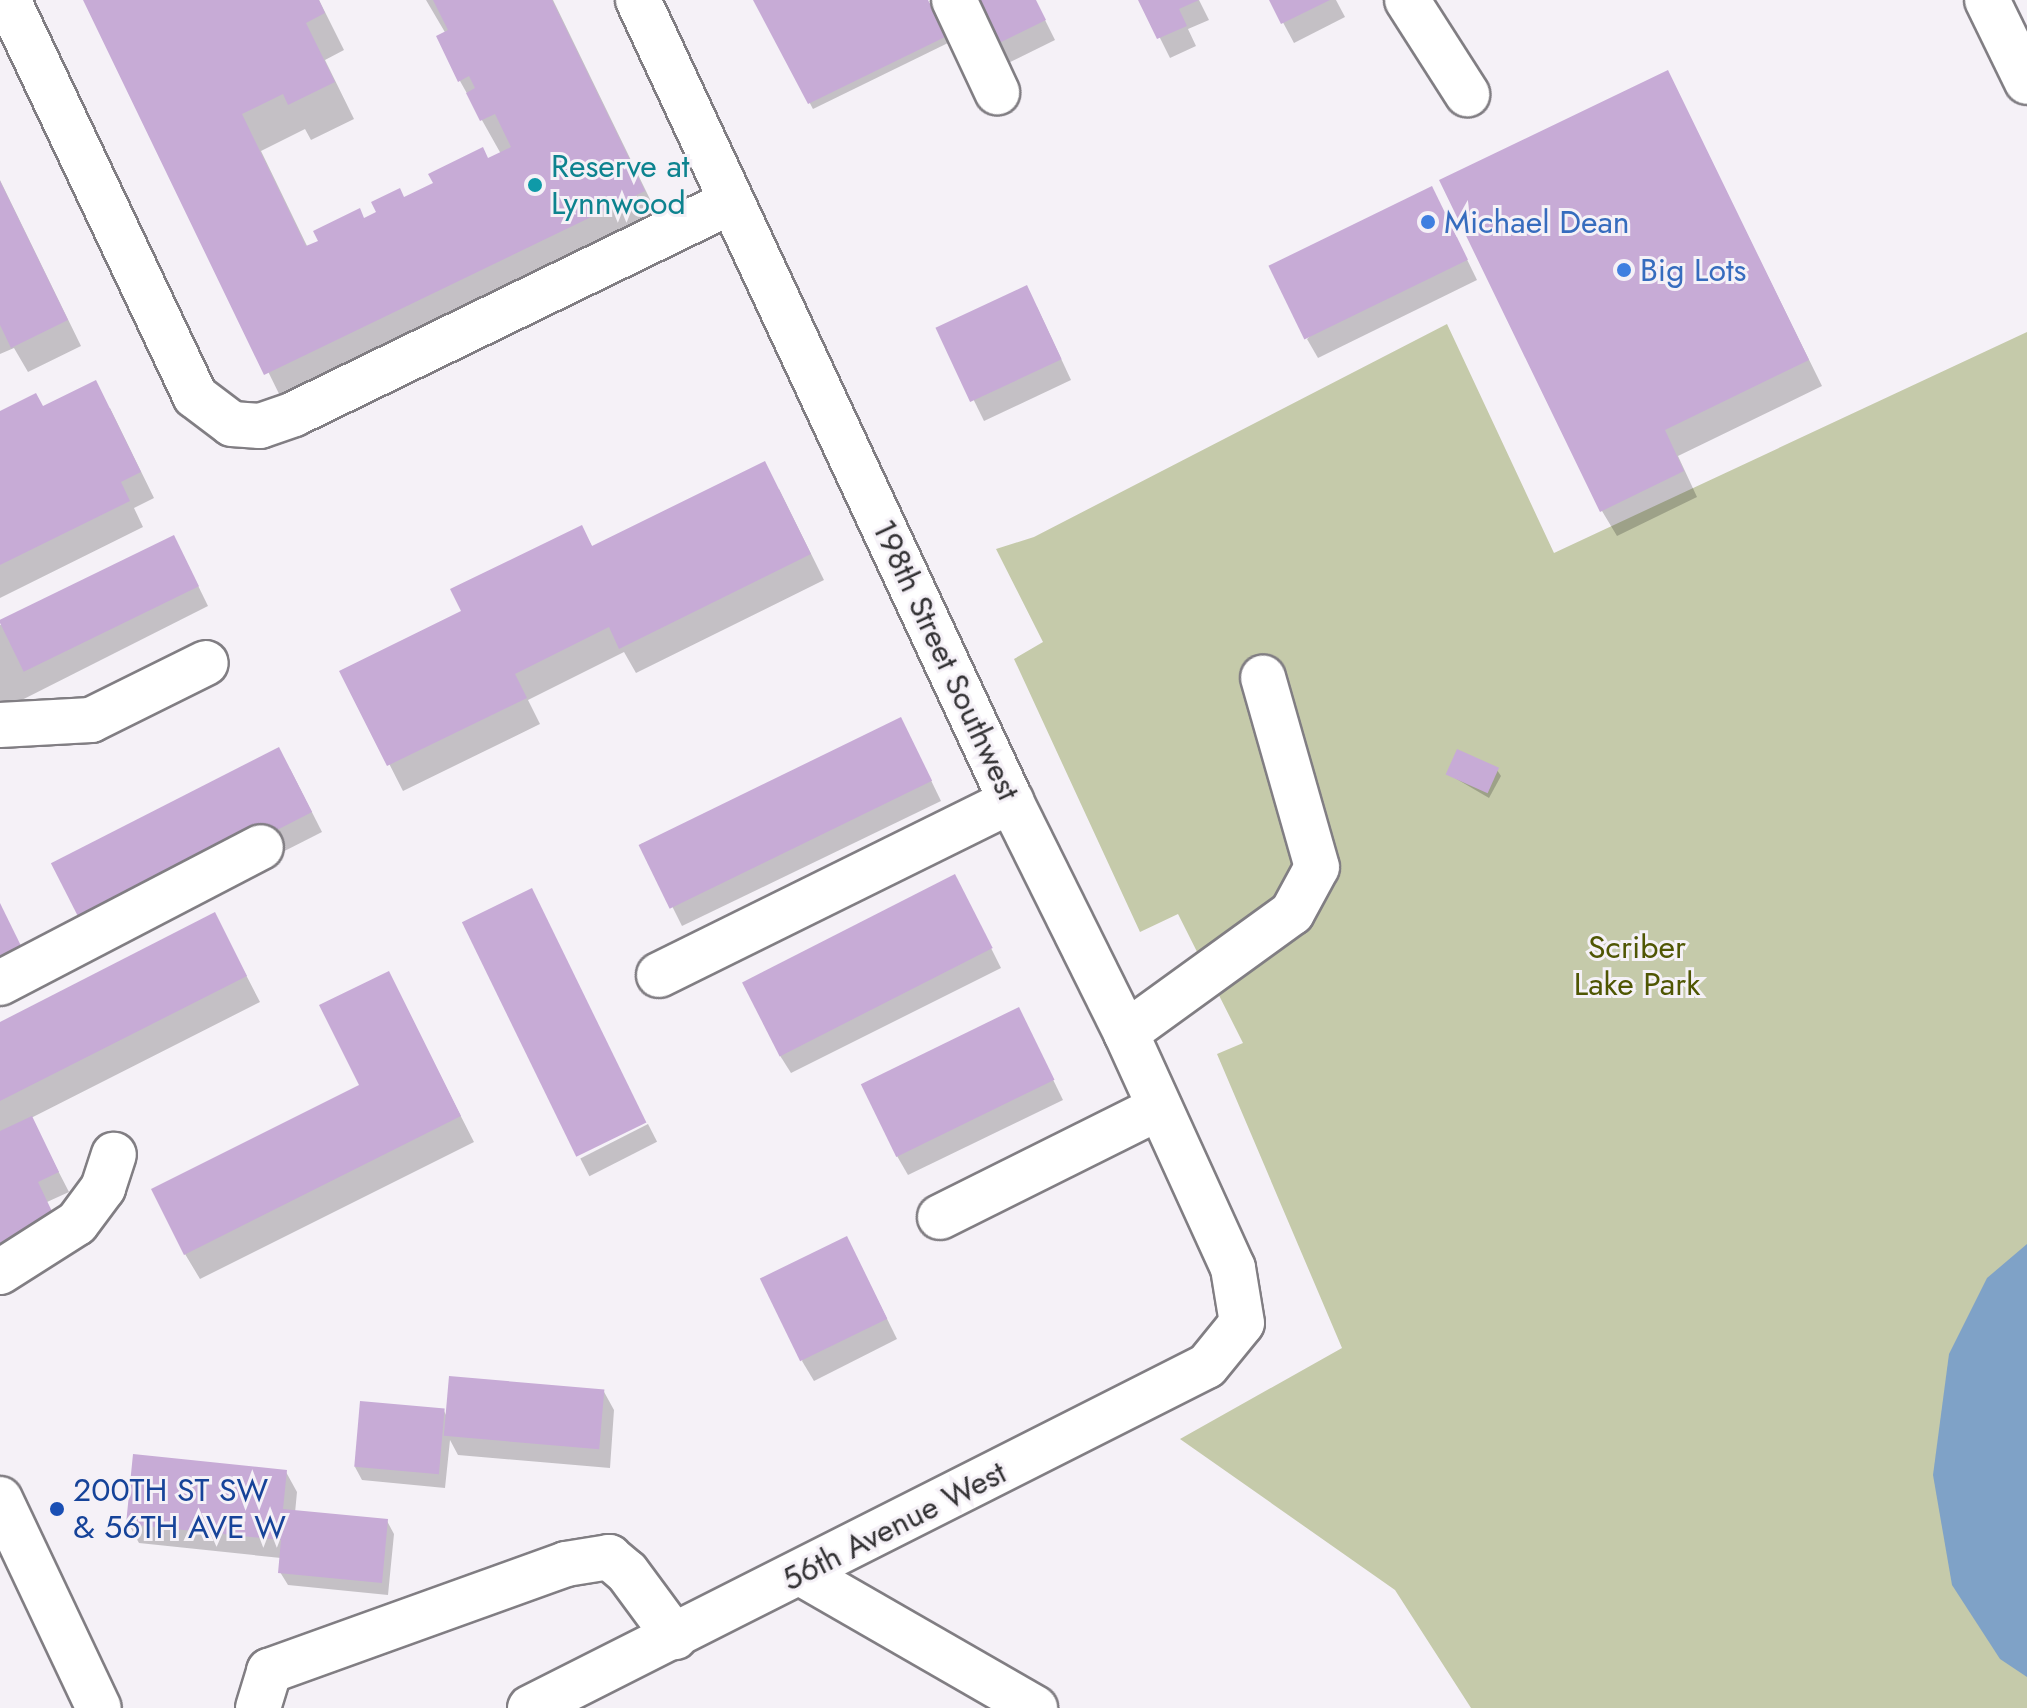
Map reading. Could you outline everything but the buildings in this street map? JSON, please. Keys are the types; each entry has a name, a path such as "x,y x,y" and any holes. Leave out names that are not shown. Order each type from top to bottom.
{"street":[{"path":"8,0 195,396 232,424 260,426 294,414 731,202"},
{"name":"198th Street Southwest","path":"638,0 1011,801 1126,1033 1233,1268 1242,1323"},
{"path":"954,0 997,92"},
{"path":"1407,0 1467,94"},
{"path":"1987,0 2027,82"},
{"path":"0,725 91,720 206,663"},
{"path":"1126,1033 1292,913 1317,867 1263,678"},
{"path":"659,975 1011,801"},
{"path":"0,983 261,847"},
{"path":"940,1217 1159,1108"},
{"path":"0,1272 77,1223 103,1188 114,1155"},
{"name":"56th Avenue West","path":"530,1708 802,1574 1207,1366 1242,1323"},
{"path":"0,1499 99,1708"},
{"path":"258,1708 269,1671 566,1564 609,1557 627,1572 675,1637"},
{"path":"802,1574 1035,1708"}],"green space":[{"name":"Scriber Lake Park","path":"1447,324 1554,553 2027,332 2027,1708 1471,1708 1395,1590 1180,1439 1342,1348 1217,1054 1243,1043 1178,914 1140,932 1014,659 1043,642 996,549 1034,537"}],"water":[{"path":"2027,1244 2027,1677 2000,1659 1952,1585 1933,1475 1949,1354 1987,1278"}],"place":[{"name":"Reserve at Lynnwood","path":"535,185"},
{"name":"Michael Dean","path":"1428,222"},
{"name":"Big Lots","path":"1624,270"},
{"name":"200TH ST SW & 56TH AVE W","path":"57,1509"}]}
